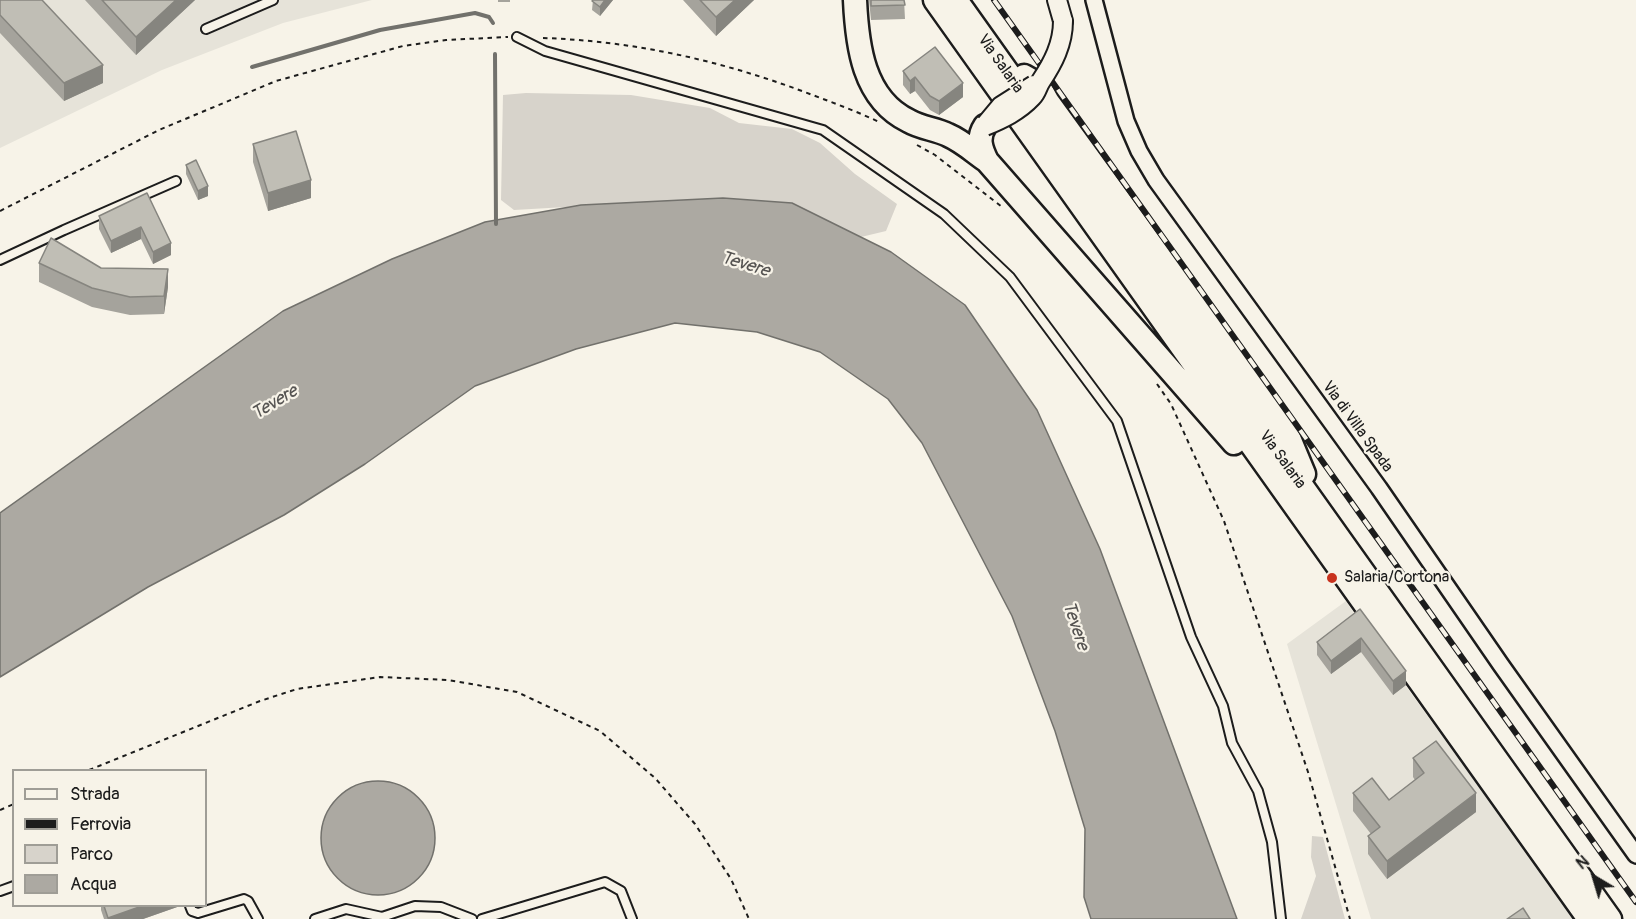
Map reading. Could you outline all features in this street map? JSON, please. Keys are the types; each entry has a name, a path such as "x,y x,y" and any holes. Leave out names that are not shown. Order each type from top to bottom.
{"main road":[{"path":"855,0 858,48 877,93 904,119 918,126 947,134 987,161"},
{"name":"Via Salaria","path":"935,0 1589,919"},
{"name":"Via Salaria","path":"956,0 1610,919"},
{"path":"969,0 1018,70 1038,84 1047,102 1283,428 1333,531"},
{"path":"947,134 985,126"},
{"path":"985,126 980,139 982,152 987,161 1305,521"}],"street":[{"name":"Via di Villa Spada","path":"1094,0 1126,121 1138,151 1156,180 1379,488 1636,855"},
{"path":"985,126 1001,105 1038,84 1055,58 1061,38 1062,8"}],"lane":[{"path":"206,29 273,0"},
{"path":"516,37 545,51 823,130 944,214 1010,277 1117,421 1191,637 1223,706 1232,743 1258,791 1272,842 1281,919"},
{"path":"0,260 63,230 176,182"},
{"path":"482,919 605,882 621,891 632,919"},
{"path":"190,907 198,914 244,899 248,901 258,919"},
{"path":"315,919 346,909 382,917 415,906 441,907 472,919"}],"path":[{"path":"0,211 159,130 276,81 403,46 446,40 516,37 585,39 636,45 714,62 782,83 848,108 881,124"},
{"path":"917,144 934,154 1009,212"},
{"path":"1153,378 1171,404 1224,521 1308,772 1350,919"},
{"path":"94,769 260,701 297,689 380,677 448,680 517,692 600,731 655,778 695,824 731,879 749,919"}],"shaded area":[{"path":"0,0 372,0 283,23 162,70 0,148"},
{"path":"1346,601 1575,919 1371,919 1287,644"}],"green space":[{"path":"526,93 631,95 710,108 739,123 792,129 820,143 855,174 897,204 886,231 861,237 792,203 723,198 514,210 501,200 503,95"},
{"path":"1312,836 1323,837 1345,919 1301,919 1316,876 1311,857"}],"water":[{"name":"Tevere","path":"723,198 792,203 891,252 965,305 1037,410 1100,549 1237,919 1091,919 1084,897 1085,829 1055,731 1012,616 922,443 888,399 820,352 757,332 675,323 576,349 475,386 365,464 284,515 148,587 0,677 0,513 283,311 392,259 485,222 581,205"},
{"path":"378,781 400,786 418,798 430,816 435,838 430,860 418,878 400,890 378,895 356,890 338,878 326,860 321,838 326,816 338,798 356,786"}],"building":[{"path":"0,0 42,0 103,65 64,83 0,15"},
{"path":"102,0 176,0 136,37"},
{"path":"593,0 605,0 600,7"},
{"path":"700,0 735,0 716,17"},
{"path":"871,0 904,0 905,5 871,6"},
{"path":"935,47 963,83 939,101 930,96 915,77 910,81 903,71"},
{"path":"296,131 311,180 268,193 253,144"},
{"path":"196,160 208,186 198,191 186,165"},
{"path":"147,193 171,243 153,252 141,227 111,241 99,216"},
{"path":"51,238 101,268 168,269 164,296 130,297 92,288 39,263"},
{"path":"1360,609 1406,671 1393,681 1361,638 1331,661 1317,642"},
{"path":"1436,741 1476,793 1387,861 1368,836 1380,827 1353,793 1372,778 1389,800 1424,773 1413,758"},
{"path":"104,907 139,907 108,918"},
{"path":"1523,908 1530,919 1507,919"}],"waterway":[{"path":"252,67 380,30 475,13 489,17 493,23"},
{"path":"495,54 496,224"}],"railway":[{"path":"994,0 1636,902"}],"place":[{"name":"Salaria/Cortona","path":"1332,578"}]}
